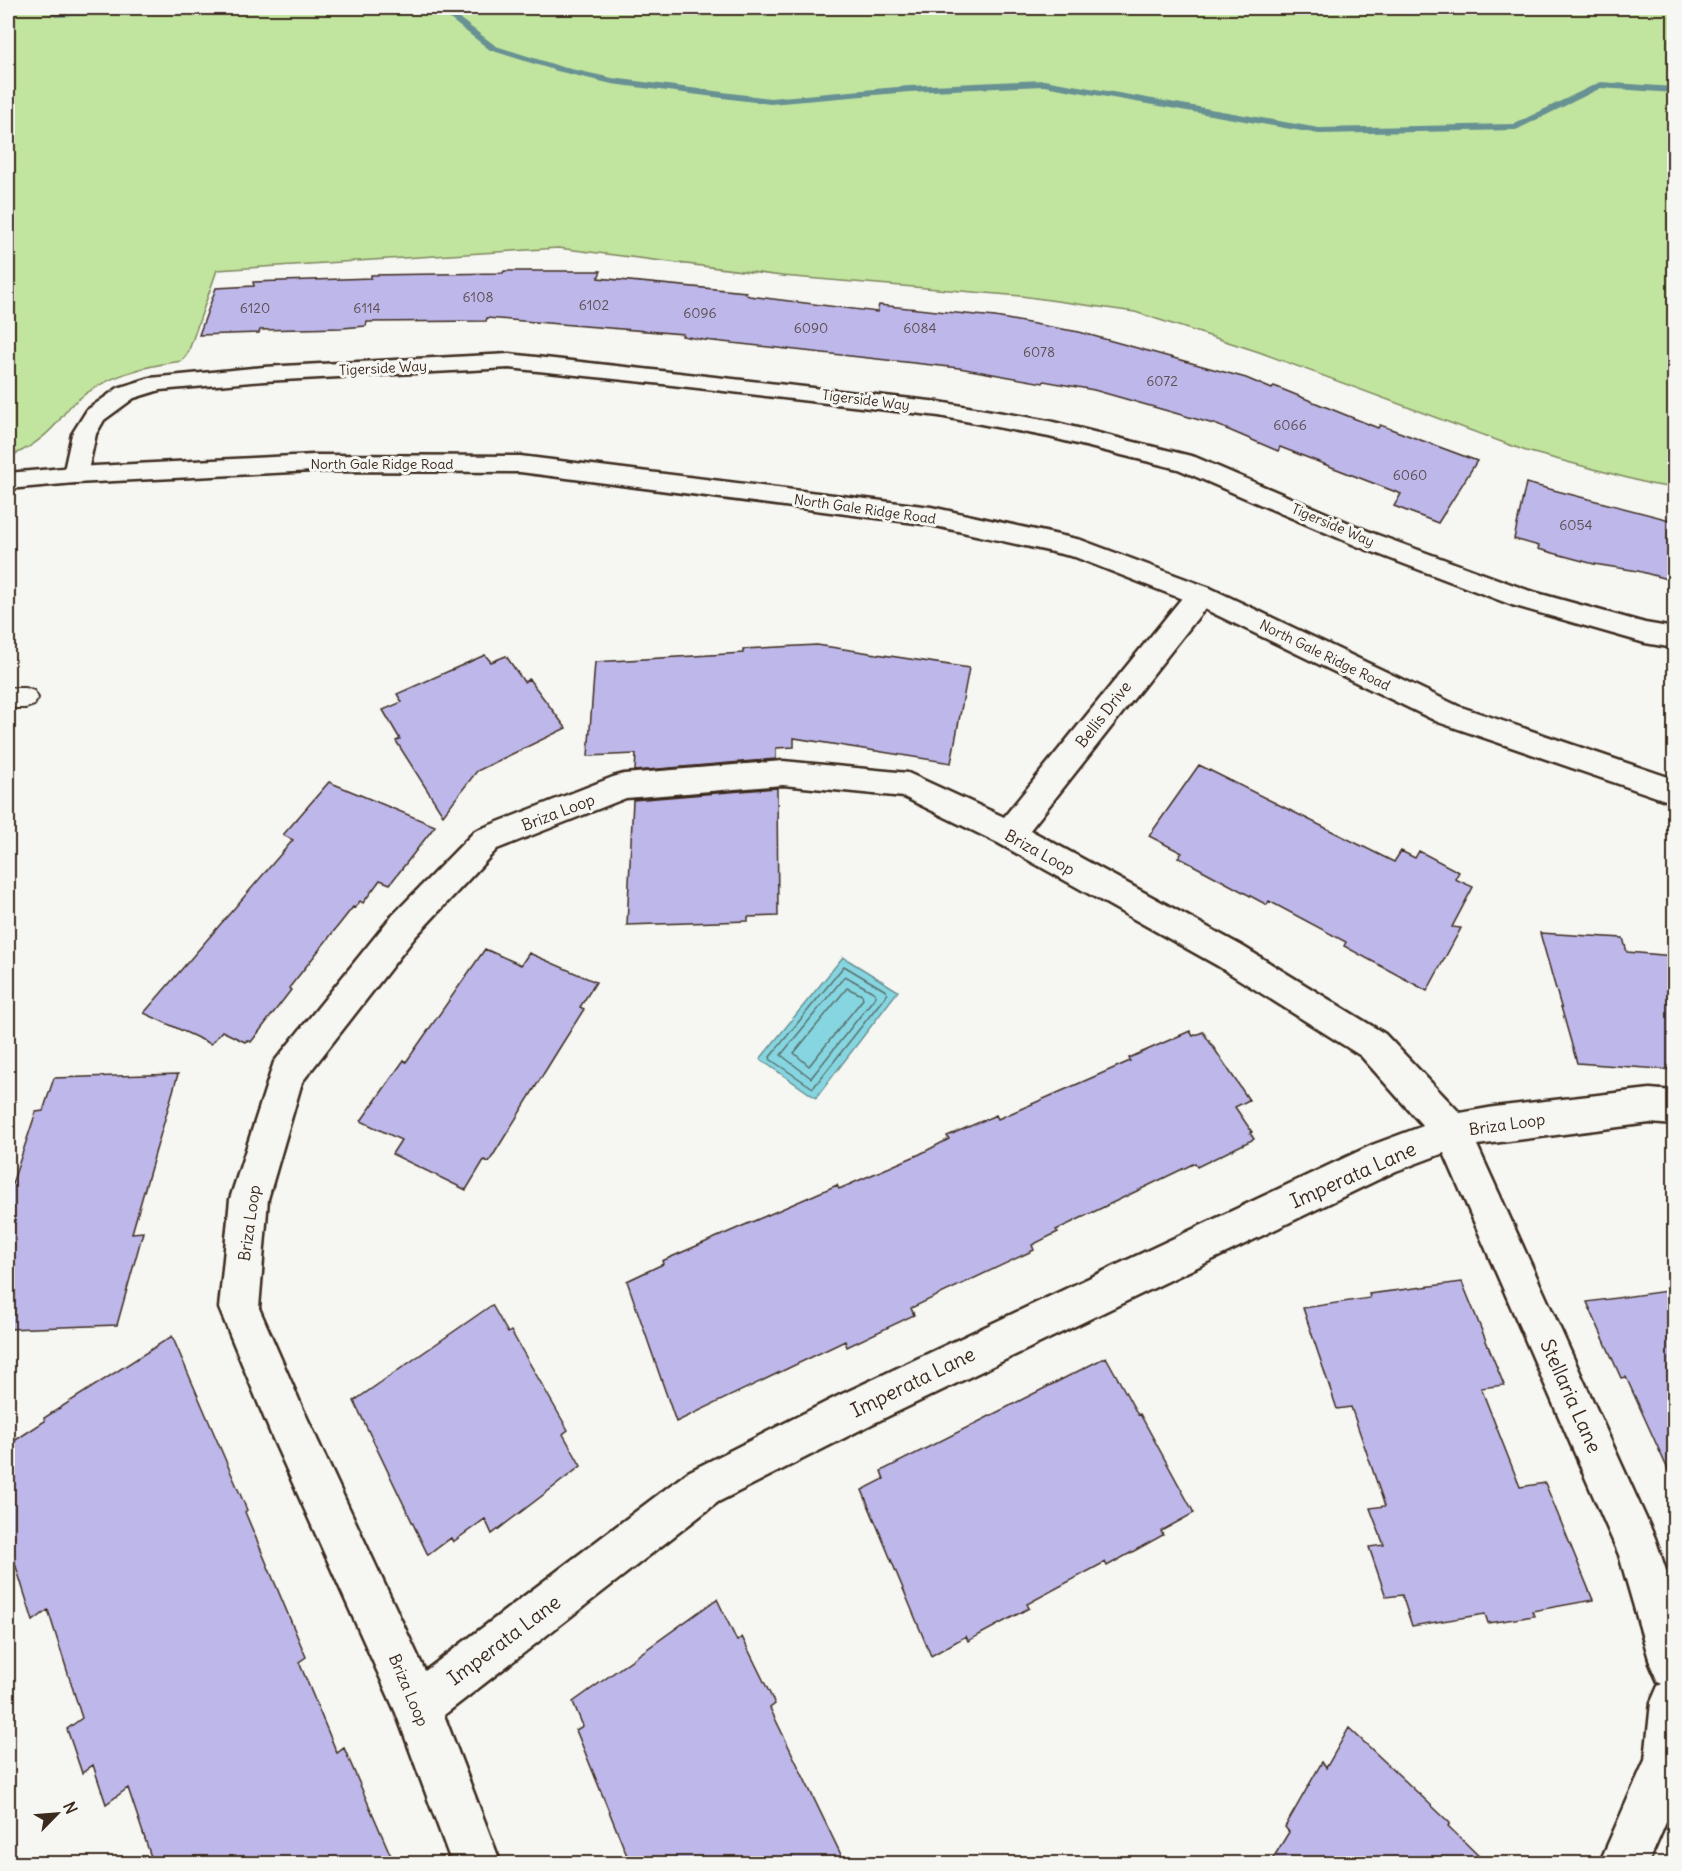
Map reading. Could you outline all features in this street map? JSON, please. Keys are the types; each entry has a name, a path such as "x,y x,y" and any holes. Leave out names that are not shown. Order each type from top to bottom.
{"street":[{"name":"Tigerside Way","path":"75,475 84,434 95,415 126,393 158,382 509,361 663,376 939,409 1049,429 1186,463 1366,540 1522,598 1645,633 1674,638"},
{"name":"North Gale Ridge Road","path":"8,481 75,475 314,463 520,464 931,516 1081,549 1200,595 1448,714 1674,791"},
{"name":"Bellis Drive","path":"1009,834 1153,650 1200,595"},
{"name":"Briza Loop","path":"477,1863 417,1706 288,1424 239,1308 249,1199 287,1074 403,927 486,840 624,786 783,773 908,784 1009,834 1230,956 1373,1045 1453,1132 1494,1124 1650,1106 1674,1108"},
{"name":"Stellaria Lane","path":"1453,1132 1640,1553 1674,1666"},
{"name":"Imperata Lane","path":"417,1706 703,1487 866,1404 1374,1164 1453,1132"},
{"path":"1623,1863 1669,1762 1674,1701"}],"green space":[{"path":"8,8 1674,8 1674,488 1650,484 1526,451 1259,352 1135,312 1021,296 782,276 558,248 217,270 188,353 182,361 139,369 99,385 72,404 52,429 40,439 8,457"}],"water":[{"path":"843,957 898,991 816,1098 760,1059"}],"building":[{"path":"504,271 601,271 598,278 746,292 745,294 749,296 877,312 879,305 995,317 1079,332 1246,378 1272,389 1274,386 1378,428 1380,425 1477,461 1438,523 1394,506 1401,494 1280,447 1278,451 1217,425 1094,390 959,368 704,340 682,336 683,334 487,318 486,321 367,322 366,326 342,328 260,330 259,333 199,335 216,288 254,286 253,282 371,278 371,275 503,273"},
{"path":"1526,483 1674,521 1674,581 1638,571 1594,564 1538,549 1539,546 1514,539"},
{"path":"817,645 969,668 951,763 794,738 794,747 776,748 776,759 635,771 636,754 588,756 595,662 743,653 743,649"},
{"path":"485,655 491,662 506,656 524,682 529,679 566,728 477,771 443,815 396,741 400,739 383,710 402,702 397,694"},
{"path":"1199,765 1394,862 1401,851 1415,858 1419,851 1459,872 1455,879 1473,887 1452,927 1461,928 1427,991 1344,946 1346,942 1269,901 1267,905 1178,857 1182,853 1149,836"},
{"path":"329,782 435,826 390,884 380,880 363,903 360,901 355,908 353,907 289,988 291,990 251,1042 247,1040 245,1042 222,1031 211,1044 144,1013 293,840 283,835"},
{"path":"777,788 778,916 748,917 748,921 627,925 633,800"},
{"path":"1540,933 1623,938 1627,952 1674,956 1674,1070 1577,1063"},
{"path":"485,949 521,965 529,953 596,982 580,1007 584,1009 489,1162 484,1160 466,1190 392,1154 401,1140 361,1121 404,1060 406,1062"},
{"path":"1190,1031 1193,1036 1203,1032 1249,1100 1235,1107 1252,1132 1250,1133 1254,1139 1197,1167 1195,1163 1056,1230 1058,1232 1032,1245 1034,1250 911,1308 914,1315 847,1347 845,1341 676,1422 627,1281 663,1264 662,1261 837,1185 839,1189 920,1154 949,1139 947,1136 996,1115 998,1119 1130,1061 1129,1058"},
{"path":"178,1074 132,1233 143,1232 117,1325 8,1329 8,1196 36,1112 43,1111 54,1078"},
{"path":"1462,1282 1504,1385 1481,1388 1520,1487 1545,1483 1593,1600 1532,1611 1534,1616 1488,1623 1485,1614 1412,1626 1402,1595 1386,1597 1369,1547 1384,1545 1370,1508 1385,1506 1351,1407 1337,1409 1303,1308 1370,1298 1369,1294"},
{"path":"1674,1290 1674,1483 1626,1377 1621,1378 1587,1302"},
{"path":"492,1305 508,1333 511,1331 568,1430 563,1434 581,1466 492,1534 485,1519 453,1542 451,1538 428,1555 354,1401"},
{"path":"172,1336 247,1510 245,1512 306,1657 299,1662 337,1753 344,1748 394,1863 153,1863 128,1788 106,1804 93,1765 82,1773 67,1729 82,1718 48,1610 33,1621 8,1541 8,1445 45,1421 44,1418"},
{"path":"1106,1357 1194,1513 1161,1531 1163,1535 1107,1566 1105,1562 1027,1604 1029,1608 968,1641 966,1636 931,1656 862,1490 884,1479 881,1471"},
{"path":"717,1599 737,1641 742,1637 775,1704 770,1708 845,1863 630,1863 576,1730 583,1726 573,1702"},
{"path":"1349,1728 1450,1823 1448,1826 1486,1863 1270,1863 1289,1832 1285,1827 1322,1762 1326,1768"}],"waterway":[{"path":"50,8 55,14 157,8"},
{"path":"398,8 448,14 493,48 560,69 612,81 770,101 909,89 1044,83 1319,131 1516,127 1600,85 1674,90"}]}
